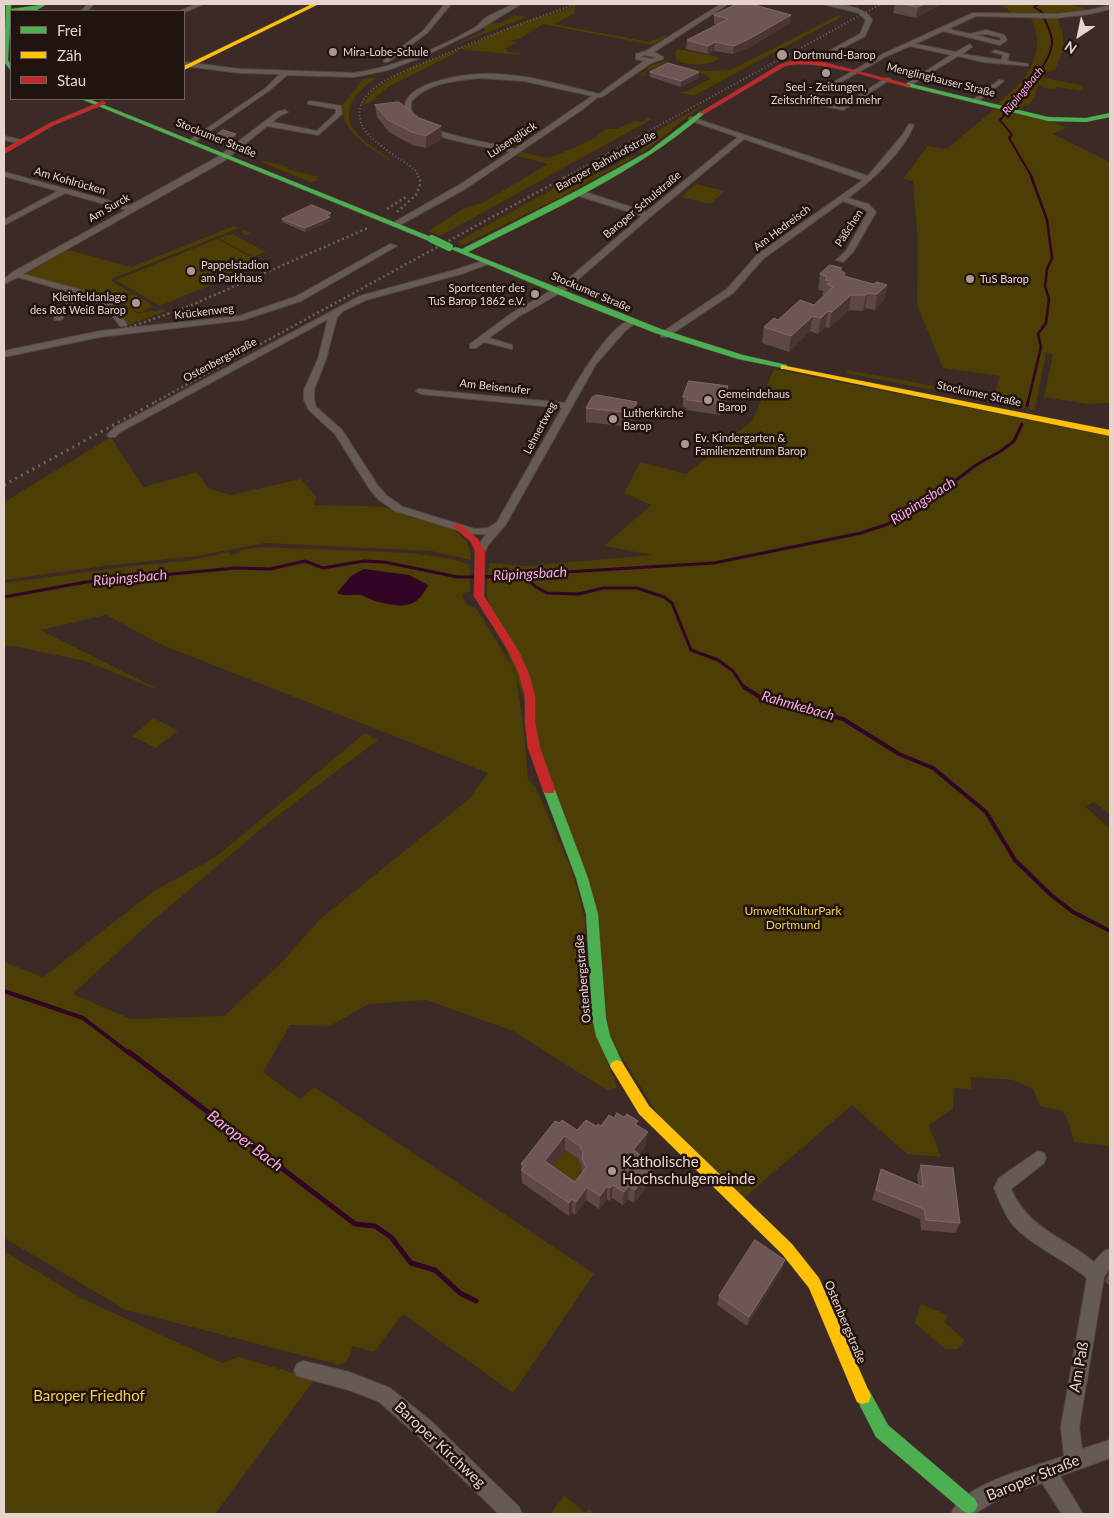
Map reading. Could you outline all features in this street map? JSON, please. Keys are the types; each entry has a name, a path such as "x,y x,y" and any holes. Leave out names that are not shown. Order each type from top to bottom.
{"street":[{"path":"185,10 200,4"},
{"path":"186,65 316,4"},
{"path":"386,61 424,32 448,4"},
{"path":"186,65 240,71 285,73 354,75 373,73 478,28 518,4"},
{"name":"Luisenglück","path":"637,71 641,60 638,56 664,44 725,4"},
{"name":"Baroper Bahnhofstraße","path":"462,252 579,193 660,146 691,119 786,63 798,61 814,62 863,35 870,18 860,12 826,4"},
{"path":"24,10 38,7"},
{"path":"888,80 842,109 803,101 854,71 979,13 1048,16 1102,10 1110,7"},
{"path":"1102,10 1110,13"},
{"path":"8,66 9,13"},
{"path":"942,29 970,36"},
{"name":"Luisenglück","path":"395,224 456,191 581,108 597,95 600,96 650,61 660,58 660,55 656,54 664,44"},
{"path":"909,44 954,54 1026,65"},
{"path":"908,84 967,45 977,48"},
{"path":"995,52 1006,54 1004,62"},
{"path":"648,53 656,54"},
{"path":"641,60 650,61"},
{"name":"Menglinghauser Straße","path":"814,62 1014,111 1064,120 1086,120 1110,115"},
{"path":"191,142 268,89 285,73"},
{"path":"516,151 425,127 411,118 407,107 410,98 421,90 440,82 485,76 517,78 597,95"},
{"path":"975,101 1000,81"},
{"name":"Stockumer Straße","path":"87,100 664,335 698,347 747,360 1110,433"},
{"path":"4,152 19,141 71,114 112,100"},
{"path":"266,123 318,132 339,114 339,107 310,103"},
{"name":"Am Surck","path":"4,282 64,249 66,245 128,213 130,209 226,156 279,113 285,112"},
{"path":"691,119 869,179"},
{"name":"Am Hedreisch","path":"664,335 730,291 760,257 869,179 907,134 911,124"},
{"name":"Baroper Schulstraße","path":"473,346 515,315 558,291 646,215 742,137"},
{"path":"4,138 19,141"},
{"name":"Am Kohlrücken","path":"4,174 130,209"},
{"path":"4,223 64,191"},
{"path":"579,193 646,215"},
{"name":"Päßchen","path":"840,260 849,252 872,212 865,206 841,198"},
{"name":"Krückenweg","path":"4,354 100,334 240,318 298,299 393,246"},
{"name":"Ostenbergstraße","path":"112,435 117,430 363,298 458,272 485,262"},
{"path":"16,274 78,292 108,304 122,324"},
{"path":"58,318 78,292"},
{"path":"341,309 333,316 322,360 310,390 309,400 312,408 339,432 374,488 383,498 399,509 481,533 490,531 501,524"},
{"name":"Lehnertweg","path":"480,551 482,543 495,533 501,524 592,363 622,329 632,322"},
{"path":"484,339 509,346"},
{"name":"Am Beisenufer","path":"421,391 566,406"},
{"path":"458,526 475,541 480,551"},
{"name":"Ostenbergstraße","path":"480,551 479,596 514,652 524,674 530,696 530,722 534,748 582,878 592,914 599,1018 603,1036 621,1073 644,1110 787,1249 814,1283 865,1402 882,1431 965,1509"},
{"path":"1038,1158 1005,1183 1002,1188 1005,1198 1024,1225 1031,1231 1087,1267 1096,1275"},
{"name":"Am Paß","path":"1074,1460 1070,1428 1096,1275 1110,1255"},
{"name":"Baroper Kirchweg","path":"303,1370 342,1379 384,1394 425,1429 512,1514"},
{"name":"Baroper Straße","path":"965,1509 1004,1486 1110,1449"},
{"path":"1046,1472 1073,1514"}],"green space":[{"path":"999,4 1069,4 1091,10 1045,14 1010,13 1008,9"},
{"path":"579,5 575,7 574,14 554,24 649,42 665,35 667,36 652,45 543,24 521,38 511,41 515,43 505,49 509,50 507,52 521,53 518,55 460,49 521,23"},
{"path":"515,15 527,17 450,47 482,32 485,30 483,28 489,23 503,22"},
{"path":"839,15 843,16 693,96 678,92 685,92 710,79 707,77 709,76 662,64 644,73 646,75 640,76 651,65 663,62 705,71 730,70"},
{"path":"1031,17 1057,17 1063,35 1063,51 1055,70 1044,73 1044,78 1082,85 1083,91 1057,87 1055,89 1043,88 1043,86 1038,85 1035,97 1029,105 1025,105 1021,109 997,104 1018,85 1033,63 1037,41"},
{"path":"678,49 719,59 704,64 677,61 675,53"},
{"path":"456,50 460,51 388,87 372,101 363,105 379,86 391,78"},
{"path":"377,78 358,93 353,101 349,118 359,136 385,155 390,161 358,138 346,124 343,115 342,106 363,79"},
{"path":"702,106 643,152 638,151 649,143 644,143 597,171 602,172 630,156 634,156 633,158 555,200 463,245 457,242"},
{"path":"994,109 1040,118 1058,124 1066,128 1053,134 1110,162 1110,403 1086,404 1044,397 1053,354 1046,352 1035,410 845,373 848,370 994,397 1000,376 943,368 917,305 918,244 913,181 903,179 928,146 947,149"},
{"path":"648,118 652,119 442,235 440,236 428,231 465,208 482,203 548,164 517,156 521,152 547,158 555,156 593,139 606,129 617,129 635,121 642,122"},
{"path":"261,162 290,167 287,169 319,177 315,179 319,180 310,182"},
{"path":"696,184 725,191 710,204 681,197"},
{"path":"234,226 239,228 112,279 112,281 131,293 123,297 133,294 154,306 139,313 117,300 113,302 117,301 139,314 151,310 156,312 162,309 166,311 123,327 117,316 95,299 25,274 68,250 131,267"},
{"path":"239,228 251,233 246,235"},
{"path":"231,234 266,252 253,257 218,238"},
{"name":"Pappelstadion am Parkhaus","path":"217,239 263,263 160,306 116,280"},
{"name":"UmweltKulturPark Dortmund","path":"774,369 1110,436 1110,815 1094,802 1085,806 1110,829 1110,1146 1074,1142 1063,1111 1040,1106 1033,1089 1013,1080 971,1077 971,1089 954,1088 953,1109 929,1125 941,1157 907,1154 852,1105 744,1198 660,1118 609,1036 598,944 532,722 486,594 489,563 527,566 652,555 604,546 651,505 624,493 640,462 686,474 752,421"},
{"path":"111,437 143,487 197,472 208,488 230,495 301,479 316,497 314,505 383,507 408,517 449,528 465,540 469,548 471,560 431,551 265,543 197,556 104,566 4,580 4,502"},
{"path":"265,547 411,553 452,559 470,565 470,591 462,594 466,604 476,608 515,671 524,729 528,779 536,788 573,873 585,919 584,992 589,1016 617,1087 608,1091 513,1031 426,1000 369,1004 330,1026 290,1025 263,1072 300,1099 314,1087 594,1274 513,1393 403,1314 374,1352 353,1346 347,1360 340,1365 126,1310 4,1238 4,962 43,977 154,891 217,856 365,733 378,740 268,823 143,929 73,994 131,1019 224,1016 281,963 320,919 469,799 488,773 162,645 106,615 41,630 163,692 85,661 13,646 4,646 4,583 192,560 230,552 231,555 240,553 239,550"},
{"path":"154,718 178,731 156,748 132,736"},
{"path":"565,1150 580,1160 583,1165 574,1195 545,1175"},
{"name":"Baroper Friedhof","path":"4,1251 81,1298 222,1363 238,1357 315,1379 215,1514 4,1514"},
{"path":"921,1304 948,1315 944,1322 965,1340 958,1349 945,1349 915,1323"},
{"path":"564,1495 585,1513 589,1509 594,1513 551,1514"}],"shaded area":[{"path":"364,569 409,575 428,585 419,599 414,603 402,606 376,601 360,595 337,593 351,576"}],"building":[{"path":"737,4 751,4 791,15 734,46 715,42 708,46 687,40 728,19 714,15"},
{"path":"902,4 925,4 918,7"},
{"path":"668,63 699,72 681,81 650,72"},
{"path":"399,102 419,118 441,126 426,136 412,132 388,120 375,105"},
{"path":"223,130 236,134 226,142 220,143 211,139"},
{"path":"312,205 331,213 326,216 330,217 305,228 282,219"},
{"path":"830,265 842,268 840,270 845,273 844,276 873,284 877,282 887,285 877,294 851,295 832,312 828,311 821,318 813,316 791,336 764,327 774,318 778,320 800,300 814,305 833,287 827,284 830,281 825,280 827,278 825,276 820,274"},
{"path":"689,381 728,386 722,404 687,400 688,397 683,397"},
{"path":"597,395 637,402 632,413 586,408 592,397"},
{"name":"Katholische Hochschulgemeinde","path":"617,1113 624,1117 627,1114 638,1121 635,1124 648,1132 633,1150 654,1164 635,1190 629,1186 624,1192 613,1185 610,1188 607,1186 600,1196 587,1187 576,1202 572,1199 569,1203 521,1170 525,1166 521,1164 555,1121 559,1123 562,1120 577,1130 586,1120 596,1126 598,1124 601,1126 609,1115 614,1118","holes":["565,1136 581,1147 583,1151 582,1159 586,1167 575,1182 545,1161"]},
{"path":"921,1165 953,1168 960,1223 926,1220 924,1209 876,1190 881,1169 923,1187"},
{"path":"755,1240 785,1260 749,1317 719,1296"}],"waterway":[{"name":"Rüpingsbach","path":"1032,177 1009,138 1012,135 1000,120 1039,72 1050,51 1052,42 1050,31 1042,12 1034,7 1039,4"},
{"name":"Rüpingsbach","path":"1028,402 1041,347 1038,334 1046,323 1049,299 1045,286 1047,269 1052,258 1047,220 1031,176"},
{"name":"Rüpingsbach","path":"1027,406 1028,401"},
{"name":"Rüpingsbach","path":"483,577 714,563 861,533 888,524 922,500 955,481 976,465 1001,451 1014,441 1022,424"},
{"name":"Rüpingsbach","path":"4,597 86,582 236,568 270,569 305,561 323,568 364,561 384,562 458,577 476,577"},
{"name":"Rahmkebach","path":"523,575 536,587 547,593 578,594 604,588 637,588 664,597 672,603 691,650 718,660 733,671 745,689"},
{"name":"Rahmkebach","path":"744,687 763,699 843,719 899,754 933,768 986,812 1015,860 1051,895 1073,912 1110,931"},
{"name":"Baroper Bach","path":"4,991 83,1018 130,1054"},
{"name":"Baroper Bach","path":"129,1052 355,1224 375,1226 391,1237 411,1263 435,1270 460,1293 476,1301"}],"tram line":[{"path":"4,355 125,329"}],"railway":[{"path":"419,177 415,170 376,142 364,129 360,119 360,110 367,95 377,86 402,72 507,29 577,4"},
{"path":"565,177 881,4"},
{"path":"397,212 416,195 421,182 418,176"},
{"path":"155,402 567,176"},
{"path":"387,209 406,197"},
{"path":"125,329 187,307 368,228"},
{"path":"4,485 157,401"}],"traffic: fast":[{"path":"9,4 5,60 10,68"},
{"path":"18,10 37,8 44,4"},
{"path":"908,85 1048,119 1086,120 1110,115"},
{"path":"86,100 432,239"},
{"path":"462,252 557,204 651,152 702,113"},
{"path":"432,239 449,247"},
{"path":"455,249 576,300 658,331 699,345 784,367"},
{"path":"549,790 582,878 592,914 599,1018 603,1036 617,1066"},
{"path":"863,1396 882,1431 969,1505"}],"traffic: slow":[{"path":"185,68 316,4"},
{"path":"784,367 1110,433"},
{"path":"617,1066 644,1110 787,1249 814,1283 863,1396"}],"traffic: jam":[{"path":"702,113 783,65 798,61 819,63 908,85"},
{"path":"4,152 52,124 103,103"},
{"path":"458,526 475,541 480,551 479,596 514,652 524,674 530,696 530,722 534,748 549,790"}],"place":[{"name":"Mira-Lobe-Schule","path":"333,52"},
{"name":"Dortmund-Barop","path":"782,55"},
{"name":"Seel - Zeitungen, Zeitschriften und mehr","path":"826,73"},
{"name":"Pappelstadion am Parkhaus","path":"191,271"},
{"name":"TuS Barop","path":"970,279"},
{"name":"Sportcenter des TuS Barop 1862 e.V.","path":"535,294"},
{"name":"Kleinfeldanlage des Rot Weiß Barop","path":"136,303"},
{"name":"Gemeindehaus Barop","path":"708,400"},
{"name":"Lutherkirche Barop","path":"613,419"},
{"name":"Ev. Kindergarten & Familienzentrum Barop","path":"685,444"},
{"name":"Katholische Hochschulgemeinde","path":"612,1171"}]}
